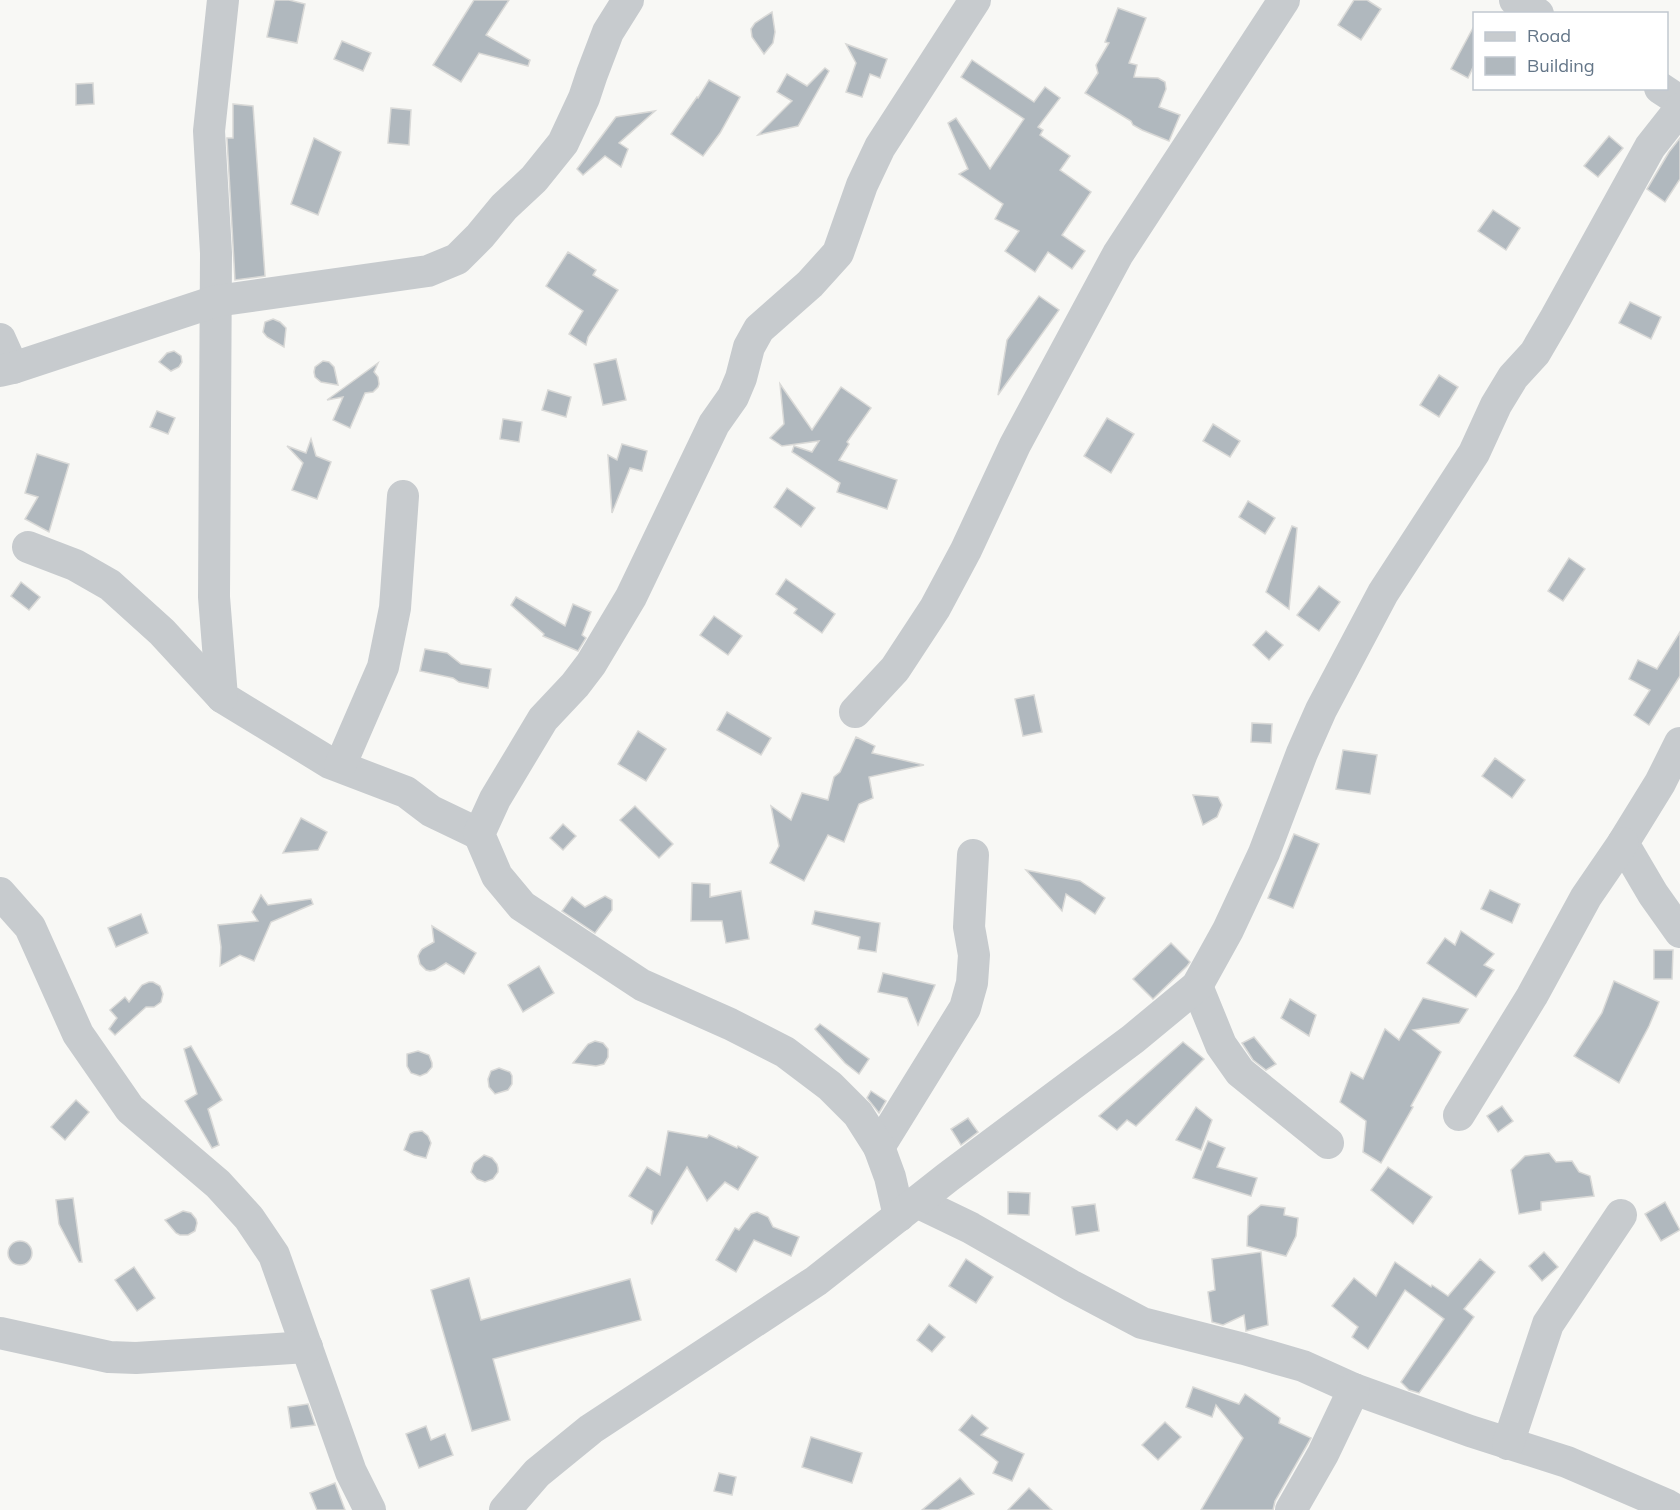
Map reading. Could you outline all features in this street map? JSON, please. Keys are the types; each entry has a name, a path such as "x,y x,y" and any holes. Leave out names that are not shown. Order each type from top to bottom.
{"street":[{"path":"222,697 214,597 216,253 208,131 223,0"},
{"path":"0,339 6,369 216,302 428,271 457,259 504,207 534,179 563,143 584,98 608,33 628,0"},
{"path":"479,834 495,799 543,719 575,686 591,664 631,597 714,424 734,397 749,347 759,328 810,284 838,253 862,185 880,147 975,0"},
{"path":"855,712 896,669 935,608 966,550 1015,445 1118,254 1284,0"},
{"path":"1515,0 1535,12"},
{"path":"1663,90 1680,101"},
{"path":"505,1510 537,1473 591,1430 816,1281 1197,987 1228,930 1264,853 1320,710 1383,593 1474,453 1513,376 1535,352 1650,147 1680,109"},
{"path":"340,766 383,667 395,608 403,496"},
{"path":"28,547 75,565 110,585 162,632 222,697 330,763 406,792 430,811 479,834 496,876 522,906 642,985 730,1024 785,1052 815,1073 858,1114 879,1147 890,1177 908,1209 971,1228 1142,1323 1303,1366 1354,1389 1470,1431 1567,1462 1667,1504 1676,1510"},
{"path":"1459,1115 1532,996 1586,897 1660,783 1680,743"},
{"path":"1623,843 1653,894 1680,932"},
{"path":"879,1147 965,1008 972,983 974,955 969,927 973,855"},
{"path":"0,893 30,927 78,1034 130,1109 218,1184 249,1218 274,1255 351,1472 369,1510"},
{"path":"1197,987 1221,1045 1240,1072 1328,1143"},
{"path":"1508,1444 1548,1324 1621,1215"},
{"path":"0,1333 109,1357 136,1358 307,1347"},
{"path":"1291,1510 1323,1454 1354,1389"}],"building":[{"path":"275,0 289,0 305,4 297,43 267,37"},
{"path":"474,0 509,0 486,35 530,60 528,66 479,53 461,82 433,65"},
{"path":"1354,0 1367,0 1381,9 1361,40 1338,25"},
{"path":"1118,8 1146,18 1129,63 1137,65 1134,77 1158,78 1165,82 1166,89 1159,107 1180,115 1169,141 1133,125 1131,121 1085,93 1098,73 1096,65 1109,43 1105,42"},
{"path":"772,12 775,32 773,43 764,54 752,37 751,29 755,23"},
{"path":"1473,28 1473,67 1468,78 1451,69"},
{"path":"342,41 371,53 363,71 334,59"},
{"path":"846,44 887,59 880,78 870,74 862,97 846,92 856,63"},
{"path":"972,60 1034,102 1045,87 1060,98 1038,127 1043,130 1040,135 1070,156 1060,170 1091,192 1062,235 1085,251 1072,269 1048,252 1035,272 1005,251 1019,231 995,219 1003,204 959,174 968,169 948,123 956,118 990,169 1024,119 961,77"},
{"path":"825,68 829,71 798,126 758,135 792,101 777,92 787,74 807,86"},
{"path":"709,80 740,97 720,133 703,156 671,134"},
{"path":"93,83 94,104 76,105 76,84"},
{"path":"233,104 253,106 265,276 235,280 227,138 233,138"},
{"path":"391,108 411,110 409,145 388,143"},
{"path":"655,111 619,143 628,149 621,167 605,156 583,175 577,169 616,117"},
{"path":"1609,136 1623,148 1598,177 1584,166"},
{"path":"314,138 341,152 318,215 291,204"},
{"path":"1680,138 1680,179 1665,202 1647,189"},
{"path":"1493,210 1520,228 1506,250 1478,231"},
{"path":"568,252 596,270 593,275 618,290 588,337 586,345 569,334 583,311 546,286"},
{"path":"1039,296 1059,310 998,395 1007,340"},
{"path":"1630,302 1661,317 1651,339 1619,323"},
{"path":"273,319 286,328 284,347 263,332 265,322"},
{"path":"174,351 181,356 182,362 179,367 171,371 159,362 167,353"},
{"path":"616,359 626,400 603,405 594,364"},
{"path":"323,361 329,362 334,367 338,385 321,382 315,377 315,367"},
{"path":"378,363 374,372 378,377 378,387 373,392 365,393 350,428 333,420 343,397 327,400"},
{"path":"1439,375 1458,387 1439,417 1420,405"},
{"path":"780,384 812,430 841,387 871,408 847,442 849,444 839,460 897,480 887,509 837,492 840,483 792,452 794,446 812,452 819,441 782,446 770,438 784,424"},
{"path":"548,390 571,397 566,417 542,410"},
{"path":"157,411 175,418 168,434 150,427"},
{"path":"1107,418 1134,434 1111,473 1084,456"},
{"path":"503,419 522,422 519,442 500,439"},
{"path":"1213,424 1240,441 1230,457 1203,441"},
{"path":"311,439 316,456 331,462 317,499 292,490 303,463 287,446 306,453"},
{"path":"622,444 647,451 642,471 630,468 612,513 608,455 617,460"},
{"path":"37,454 69,464 49,532 25,519 38,497 25,493"},
{"path":"787,488 815,508 801,527 774,507"},
{"path":"1248,501 1275,518 1265,534 1239,517"},
{"path":"1292,526 1297,528 1289,609 1266,592"},
{"path":"1569,558 1585,569 1563,601 1548,591"},
{"path":"786,579 835,614 822,633 794,613 797,609 776,594"},
{"path":"21,582 40,597 29,610 11,596"},
{"path":"1319,586 1340,602 1319,631 1297,615"},
{"path":"516,597 565,626 573,604 591,612 582,635 586,638 578,651 543,636 544,634 511,605"},
{"path":"714,616 742,636 728,655 700,635"},
{"path":"1266,631 1283,645 1269,660 1253,645"},
{"path":"1680,632 1680,676 1649,725 1634,715 1650,690 1629,679 1638,660 1657,669"},
{"path":"425,649 447,653 461,664 491,669 488,688 420,671"},
{"path":"1034,695 1042,732 1023,736 1015,699"},
{"path":"727,712 771,738 761,755 717,730"},
{"path":"1252,723 1272,724 1271,743 1251,742"},
{"path":"638,731 666,749 646,781 618,764"},
{"path":"856,737 875,746 872,753 924,765 869,777 873,798 859,804 844,842 828,835 804,881 770,863 779,846 771,806 791,820 802,793 828,800 834,777 840,772"},
{"path":"1343,750 1377,755 1370,794 1336,789"},
{"path":"1495,758 1525,780 1512,798 1482,776"},
{"path":"1193,795 1218,797 1222,805 1217,817 1203,825"},
{"path":"635,806 673,844 659,858 620,820"},
{"path":"301,818 327,832 318,850 283,853"},
{"path":"563,824 576,836 563,850 550,838"},
{"path":"1294,834 1319,844 1293,908 1268,898"},
{"path":"1026,870 1080,881 1105,898 1095,914 1066,894 1062,911"},
{"path":"692,883 710,884 710,897 741,891 749,939 726,943 722,921 691,921"},
{"path":"1490,890 1520,904 1512,923 1481,909"},
{"path":"261,895 268,905 311,899 313,904 271,922 254,961 240,955 220,966 221,947 218,925 258,921 252,912"},
{"path":"605,896 612,900 612,910 595,933 562,911 572,897 585,907"},
{"path":"815,911 880,923 876,952 858,949 860,937 812,924"},
{"path":"141,914 148,933 116,947 108,928"},
{"path":"432,926 476,953 464,974 446,963 430,971 420,964 418,956 420,952 434,942"},
{"path":"1461,931 1494,954 1484,965 1494,970 1476,997 1427,963 1445,938 1455,945"},
{"path":"1171,943 1190,962 1153,999 1133,979"},
{"path":"1654,950 1673,950 1672,979 1654,979"},
{"path":"539,966 554,993 523,1012 508,985"},
{"path":"883,973 935,985 918,1025 907,998 878,992"},
{"path":"1614,981 1659,1002 1619,1083 1574,1056 1602,1013"},
{"path":"149,982 160,986 163,994 161,1002 154,1007 146,1007 115,1035 109,1029 117,1018 110,1010 125,997 129,1002 142,985"},
{"path":"1423,998 1468,1009 1459,1023 1413,1030 1441,1052 1381,1163 1363,1152 1366,1121 1340,1102 1351,1072 1363,1079 1385,1029 1399,1040"},
{"path":"1290,999 1316,1015 1309,1036 1281,1018"},
{"path":"820,1024 869,1059 859,1074 845,1063 815,1029"},
{"path":"1254,1037 1276,1064 1266,1070 1253,1060 1242,1043"},
{"path":"595,1041 603,1043 608,1049 608,1057 604,1064 596,1066 573,1063 588,1044"},
{"path":"1183,1042 1204,1059 1136,1126 1127,1120 1117,1130 1099,1116"},
{"path":"191,1046 222,1100 208,1109 219,1145 212,1148 185,1101 197,1094 184,1049"},
{"path":"418,1051 429,1055 432,1063 427,1073 420,1076 411,1073 407,1066 407,1054"},
{"path":"499,1068 510,1072 512,1084 508,1090 495,1094 489,1087 488,1079 491,1071"},
{"path":"871,1091 886,1101 879,1113 867,1098"},
{"path":"76,1100 89,1112 65,1140 51,1127"},
{"path":"1502,1106 1513,1121 1498,1132 1487,1116"},
{"path":"1196,1107 1212,1120 1201,1150 1176,1140"},
{"path":"968,1118 978,1132 961,1145 951,1129"},
{"path":"422,1131 431,1143 426,1158 404,1150 410,1134"},
{"path":"668,1131 707,1138 709,1135 737,1148 738,1146 758,1157 738,1190 725,1182 707,1201 687,1167 652,1224 653,1211 629,1196 647,1167 660,1175"},
{"path":"1208,1141 1225,1148 1217,1167 1257,1178 1251,1196 1193,1178"},
{"path":"1549,1153 1556,1162 1572,1161 1579,1172 1590,1176 1594,1196 1541,1202 1541,1210 1519,1214 1511,1170 1525,1156"},
{"path":"484,1155 492,1158 498,1168 493,1179 485,1182 477,1179 471,1172 474,1163"},
{"path":"1388,1167 1432,1197 1413,1224 1371,1190"},
{"path":"1008,1192 1030,1193 1029,1215 1008,1214"},
{"path":"73,1198 82,1262 79,1262 59,1224 56,1200"},
{"path":"1665,1202 1680,1230 1661,1241 1645,1214"},
{"path":"1095,1204 1099,1231 1076,1235 1072,1207"},
{"path":"1261,1205 1285,1208 1284,1215 1298,1218 1296,1236 1286,1256 1247,1246 1248,1216"},
{"path":"183,1211 191,1213 197,1223 195,1231 188,1235 176,1233 165,1220"},
{"path":"757,1212 768,1217 773,1227 799,1237 791,1256 754,1240 736,1272 716,1260 735,1228 739,1230 751,1214"},
{"path":"15,1241 25,1241 32,1248 32,1258 25,1265 15,1265 8,1258 8,1248"},
{"path":"1261,1252 1268,1325 1246,1331 1244,1315 1223,1325 1212,1322 1208,1292 1215,1290 1212,1259"},
{"path":"1544,1252 1558,1267 1542,1281 1529,1266"},
{"path":"966,1259 993,1277 976,1303 949,1286"},
{"path":"1480,1259 1495,1272 1464,1309 1474,1317 1419,1393 1409,1390 1401,1382 1444,1319 1405,1290 1368,1349 1352,1337 1358,1327 1332,1306 1354,1278 1376,1296 1395,1262 1448,1296"},
{"path":"134,1267 155,1298 137,1311 115,1280"},
{"path":"469,1278 481,1320 630,1279 641,1320 493,1359 510,1420 472,1431 431,1290"},
{"path":"929,1324 945,1337 932,1352 917,1340"},
{"path":"1193,1387 1239,1404 1245,1394 1280,1418 1279,1423 1311,1438 1275,1501 1273,1510 1201,1510 1243,1438 1216,1405 1212,1417 1186,1407"},
{"path":"308,1404 315,1425 291,1428 288,1407"},
{"path":"972,1415 988,1428 981,1435 1024,1454 1012,1481 993,1473 998,1462 959,1430"},
{"path":"1165,1422 1181,1437 1158,1460 1142,1445"},
{"path":"426,1426 431,1440 445,1434 453,1455 419,1468 406,1434"},
{"path":"811,1437 862,1453 852,1483 802,1467"},
{"path":"719,1473 736,1477 732,1495 714,1491"},
{"path":"960,1478 974,1494 938,1510 922,1510"},
{"path":"335,1483 345,1510 317,1510 310,1493"},
{"path":"1029,1488 1052,1510 1008,1510"}]}
